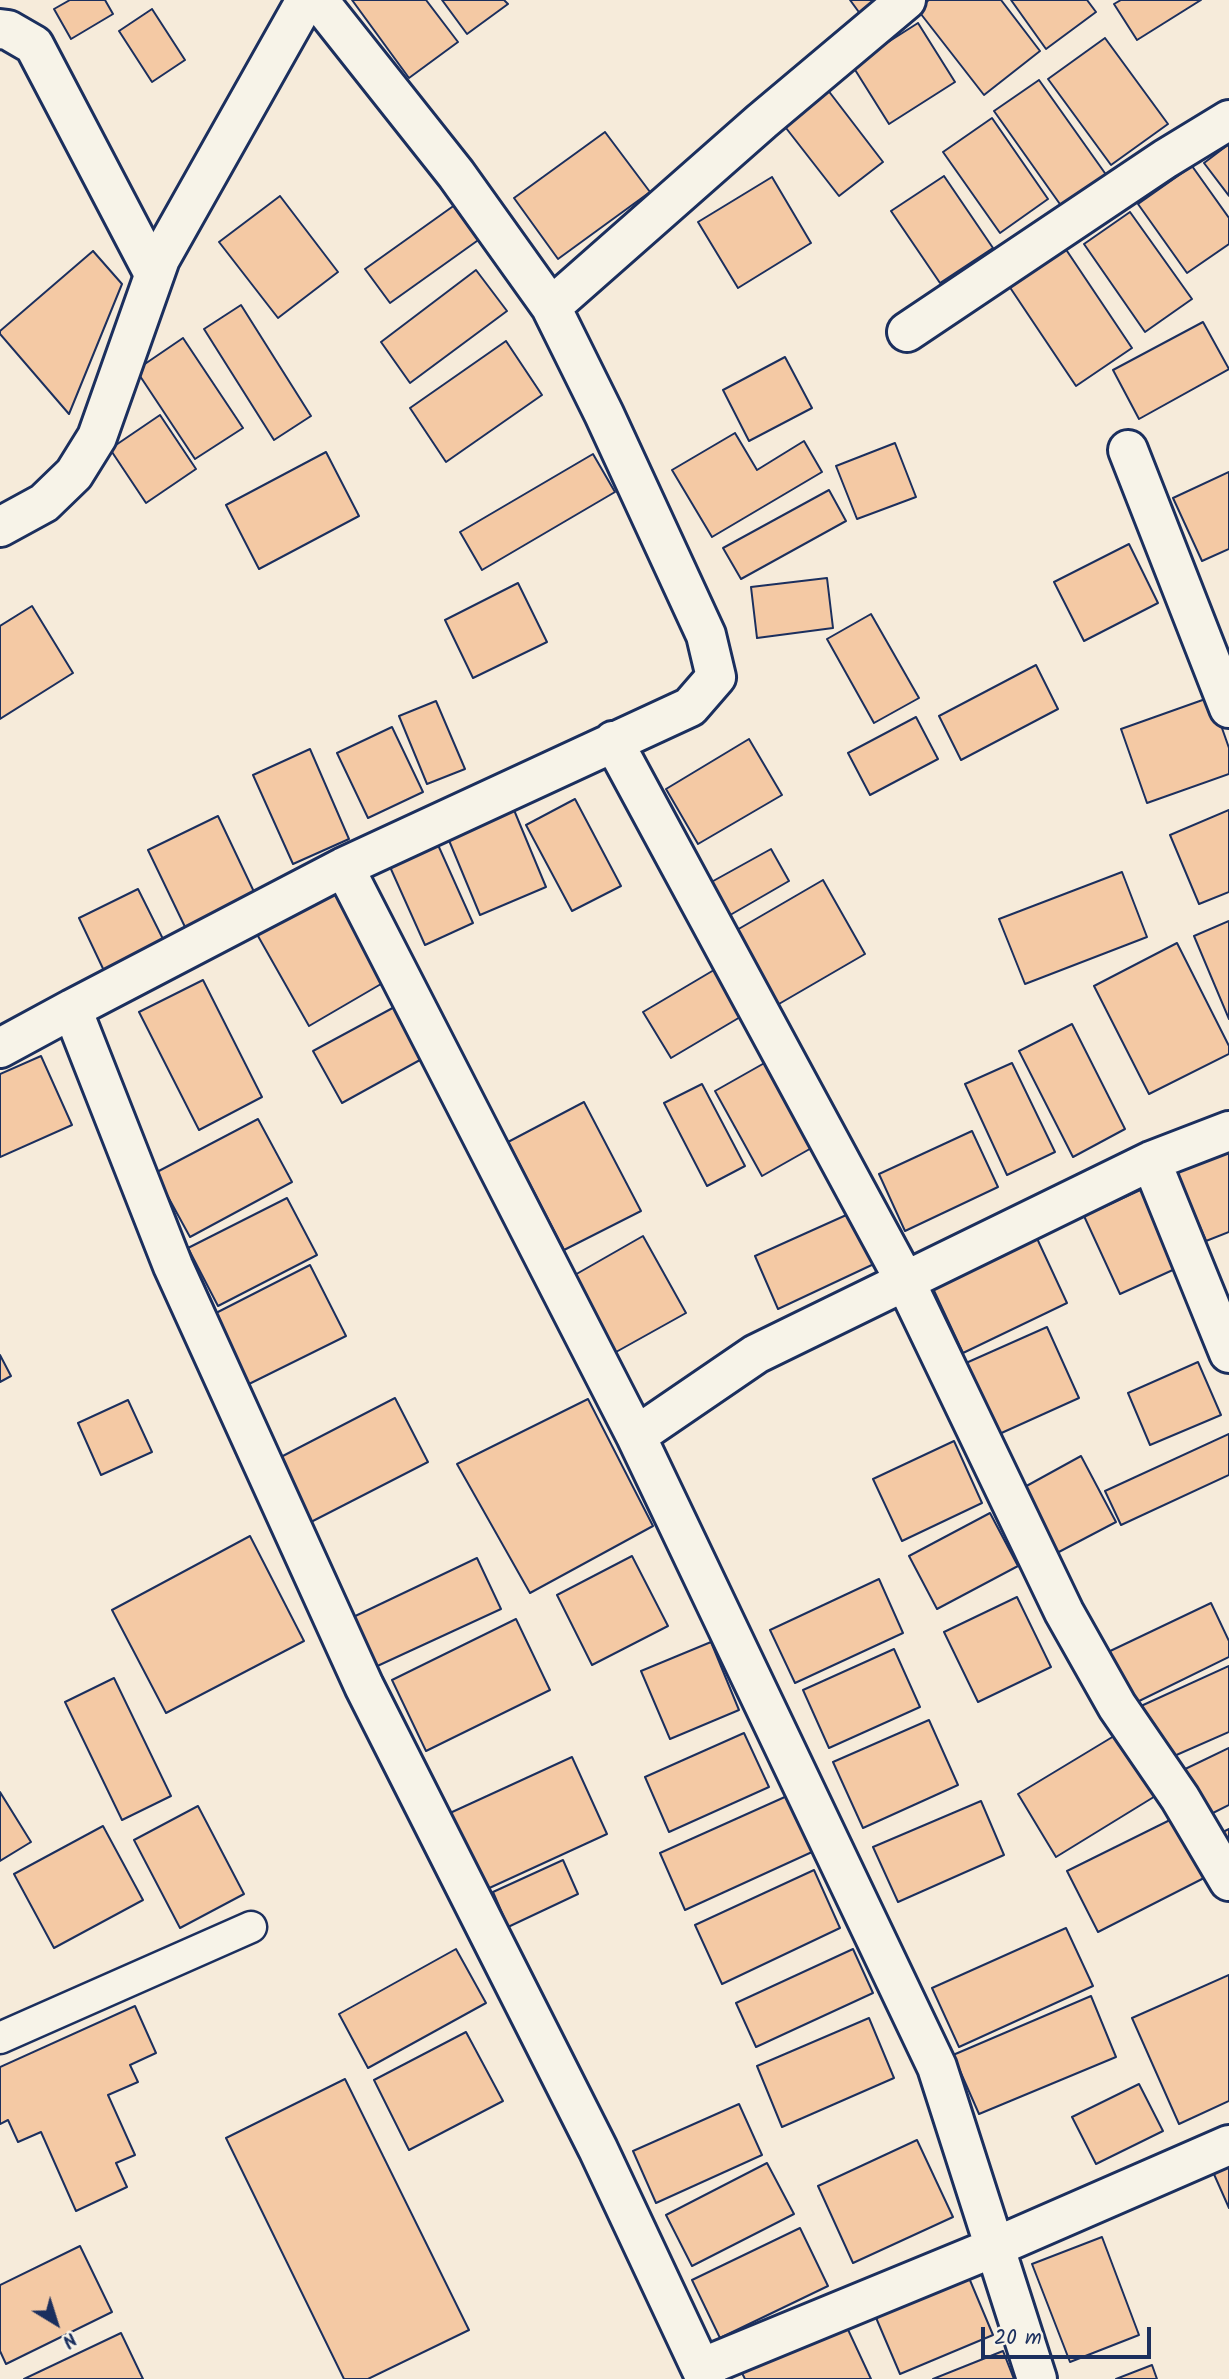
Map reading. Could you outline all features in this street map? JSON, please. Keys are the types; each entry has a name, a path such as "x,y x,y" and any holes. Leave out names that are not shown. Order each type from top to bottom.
{"street":[{"path":"0,527 44,503 74,474 97,437 153,274 306,0"},
{"path":"0,1048 344,867 690,707 716,677 706,635 604,414 551,307 456,174 318,0"},
{"path":"551,307 761,121 906,0"},
{"path":"0,29 8,30 34,46 153,274"},
{"path":"907,332 1165,159 1229,120"},
{"path":"1128,450 1229,708"},
{"path":"613,741 905,1281 1064,1612 1116,1706 1180,1798 1229,1881"},
{"path":"344,867 636,1436 937,2067 1037,2379"},
{"path":"72,1009 173,1266 364,1686 597,2149 704,2373 1229,2145"},
{"path":"636,1436 756,1354 1151,1161 1229,1132"},
{"path":"1151,1161 1229,1353"}],"lane":[{"path":"0,2038 251,1927"}],"building":[{"path":"70,0 105,0 113,14 71,39 54,9"},
{"path":"352,0 426,0 458,42 409,78"},
{"path":"442,0 504,0 508,4 467,34"},
{"path":"850,0 881,0 861,15"},
{"path":"929,0 1001,0 1040,51 984,95 917,9"},
{"path":"1011,0 1087,0 1096,12 1046,49"},
{"path":"1121,0 1201,0 1137,40 1114,4"},
{"path":"152,9 185,60 152,82 119,31"},
{"path":"918,23 955,82 889,124 852,65"},
{"path":"1105,38 1168,124 1111,165 1048,79"},
{"path":"1039,80 1107,176 1062,207 994,111"},
{"path":"824,85 883,162 839,196 779,119"},
{"path":"992,118 1048,199 1000,233 943,152"},
{"path":"605,132 650,192 558,259 514,198"},
{"path":"1229,144 1229,196 1204,163"},
{"path":"1192,166 1229,218 1229,244 1187,273 1138,204"},
{"path":"944,176 993,248 940,283 891,211"},
{"path":"772,177 811,243 738,288 698,222"},
{"path":"280,196 338,272 278,318 219,242"},
{"path":"466,197 491,231 390,303 365,269"},
{"path":"1130,212 1192,299 1145,332 1084,244"},
{"path":"1065,248 1132,348 1076,386 1009,286"},
{"path":"93,251 122,284 69,414 0,331"},
{"path":"476,270 507,311 410,383 381,342"},
{"path":"241,305 311,416 274,440 204,329"},
{"path":"1203,322 1229,369 1139,419 1113,370"},
{"path":"183,338 243,428 195,459 136,370"},
{"path":"506,341 542,395 446,462 410,408"},
{"path":"785,357 812,408 749,441 723,390"},
{"path":"160,415 196,469 146,503 110,449"},
{"path":"735,433 757,470 804,441 822,472 712,537 672,470"},
{"path":"895,443 916,497 857,519 836,466"},
{"path":"326,452 359,516 259,569 226,505"},
{"path":"593,454 615,492 482,570 460,532"},
{"path":"1229,472 1229,549 1202,561 1173,498"},
{"path":"829,490 846,521 741,579 723,548"},
{"path":"1129,544 1158,603 1084,641 1054,582"},
{"path":"827,578 833,628 757,638 751,587"},
{"path":"518,583 547,642 473,678 445,620"},
{"path":"32,606 73,673 0,719 0,626"},
{"path":"871,614 919,698 874,723 827,639"},
{"path":"1036,665 1058,709 961,760 939,716"},
{"path":"1211,697 1229,748 1229,774 1147,803 1121,729"},
{"path":"436,701 465,769 427,784 399,716"},
{"path":"916,717 938,759 870,795 848,753"},
{"path":"392,727 423,792 368,818 337,753"},
{"path":"749,739 782,795 698,844 666,789"},
{"path":"310,749 349,839 293,864 253,775"},
{"path":"509,798 546,887 480,915 443,826"},
{"path":"575,799 621,886 572,911 526,825"},
{"path":"1229,810 1229,892 1199,904 1170,835"},
{"path":"218,816 256,896 186,929 148,850"},
{"path":"434,836 473,923 425,945 386,858"},
{"path":"771,849 789,881 725,918 706,885"},
{"path":"1122,872 1147,937 1025,984 999,919"},
{"path":"823,880 865,954 772,1008 730,934"},
{"path":"337,881 393,977 309,1026 254,929"},
{"path":"138,889 167,947 107,977 79,918"},
{"path":"1229,921 1229,1019 1194,936"},
{"path":"1177,943 1229,1046 1229,1054 1149,1094 1094,986"},
{"path":"719,967 747,1013 671,1058 643,1012"},
{"path":"203,980 262,1097 199,1130 139,1012"},
{"path":"400,1004 429,1055 342,1103 313,1051"},
{"path":"1072,1024 1125,1129 1073,1157 1019,1051"},
{"path":"41,1056 72,1125 0,1157 0,1074"},
{"path":"768,1061 815,1146 762,1176 715,1091"},
{"path":"1012,1063 1055,1152 1007,1175 965,1084"},
{"path":"702,1084 745,1166 707,1186 664,1103"},
{"path":"584,1102 641,1211 564,1250 508,1142"},
{"path":"258,1119 292,1182 190,1237 155,1173"},
{"path":"972,1131 998,1187 905,1231 879,1174"},
{"path":"1229,1144 1229,1232 1206,1241 1174,1166"},
{"path":"1151,1185 1186,1264 1120,1294 1084,1216"},
{"path":"287,1198 317,1255 218,1306 188,1248"},
{"path":"853,1212 876,1263 778,1309 755,1256"},
{"path":"1034,1232 1067,1303 963,1353 930,1282"},
{"path":"643,1236 686,1313 616,1352 573,1276"},
{"path":"310,1265 346,1336 249,1384 214,1314"},
{"path":"1047,1327 1079,1398 997,1435 966,1363"},
{"path":"0,1355 11,1376 0,1382"},
{"path":"1198,1362 1221,1415 1150,1445 1128,1393"},
{"path":"395,1398 428,1462 309,1523 277,1459"},
{"path":"588,1399 653,1526 530,1593 457,1464"},
{"path":"128,1400 152,1452 101,1475 78,1423"},
{"path":"1229,1434 1229,1475 1121,1525 1105,1491"},
{"path":"954,1441 982,1503 902,1541 873,1479"},
{"path":"1081,1456 1116,1522 1055,1554 1021,1489"},
{"path":"990,1513 1018,1566 937,1609 909,1556"},
{"path":"250,1536 304,1641 166,1713 112,1610"},
{"path":"632,1556 668,1626 592,1665 557,1595"},
{"path":"477,1558 501,1609 373,1668 349,1619"},
{"path":"879,1579 903,1633 795,1683 770,1630"},
{"path":"1017,1597 1051,1667 978,1702 944,1632"},
{"path":"1211,1603 1229,1641 1229,1657 1131,1705 1106,1653"},
{"path":"516,1619 550,1690 426,1751 392,1680"},
{"path":"711,1642 739,1710 670,1739 641,1671"},
{"path":"894,1649 920,1707 829,1748 803,1690"},
{"path":"1229,1666 1229,1732 1165,1760 1141,1706"},
{"path":"114,1678 171,1796 122,1820 65,1702"},
{"path":"929,1720 958,1785 863,1828 833,1762"},
{"path":"744,1733 769,1787 669,1832 645,1777"},
{"path":"1119,1733 1157,1795 1056,1857 1018,1794"},
{"path":"1229,1748 1229,1805 1203,1818 1181,1771"},
{"path":"572,1757 607,1834 485,1890 450,1813"},
{"path":"0,1792 31,1842 0,1861"},
{"path":"787,1796 812,1852 685,1910 660,1853"},
{"path":"981,1801 1004,1855 898,1902 873,1847"},
{"path":"198,1806 244,1894 180,1928 134,1840"},
{"path":"1174,1818 1204,1878 1098,1932 1067,1871"},
{"path":"103,1826 143,1900 54,1948 14,1874"},
{"path":"1229,1829 1229,1844 1223,1832"},
{"path":"563,1860 578,1894 508,1927 493,1892"},
{"path":"814,1870 840,1928 722,1984 695,1925"},
{"path":"1066,1928 1093,1986 959,2047 932,1988"},
{"path":"456,1949 486,2003 368,2068 339,2014"},
{"path":"853,1949 873,1993 756,2047 736,2003"},
{"path":"1229,1975 1229,2101 1179,2124 1132,2018"},
{"path":"1091,1996 1116,2057 979,2114 953,2055"},
{"path":"135,2006 156,2053 130,2065 138,2082 108,2095 135,2155 116,2163 127,2187 76,2211 41,2132 18,2142 8,2120 0,2124 0,2067"},
{"path":"869,2018 894,2078 782,2127 757,2066"},
{"path":"466,2032 503,2101 409,2150 374,2080"},
{"path":"345,2079 469,2330 368,2379 344,2379 226,2138"},
{"path":"1139,2084 1163,2131 1096,2164 1072,2117"},
{"path":"739,2104 762,2155 656,2203 633,2151"},
{"path":"917,2140 953,2217 853,2263 818,2186"},
{"path":"767,2163 794,2214 692,2266 666,2215"},
{"path":"1229,2165 1229,2208 1213,2172"},
{"path":"800,2228 828,2286 720,2338 692,2280"},
{"path":"1102,2237 1139,2335 1070,2362 1032,2264"},
{"path":"80,2246 112,2312 6,2364 0,2351 0,2285"},
{"path":"964,2266 993,2335 900,2374 871,2306"},
{"path":"844,2321 871,2379 745,2379 741,2371"},
{"path":"121,2333 143,2379 24,2379"},
{"path":"1003,2351 1014,2379 933,2379"},
{"path":"1152,2365 1157,2379 1116,2379"}]}
